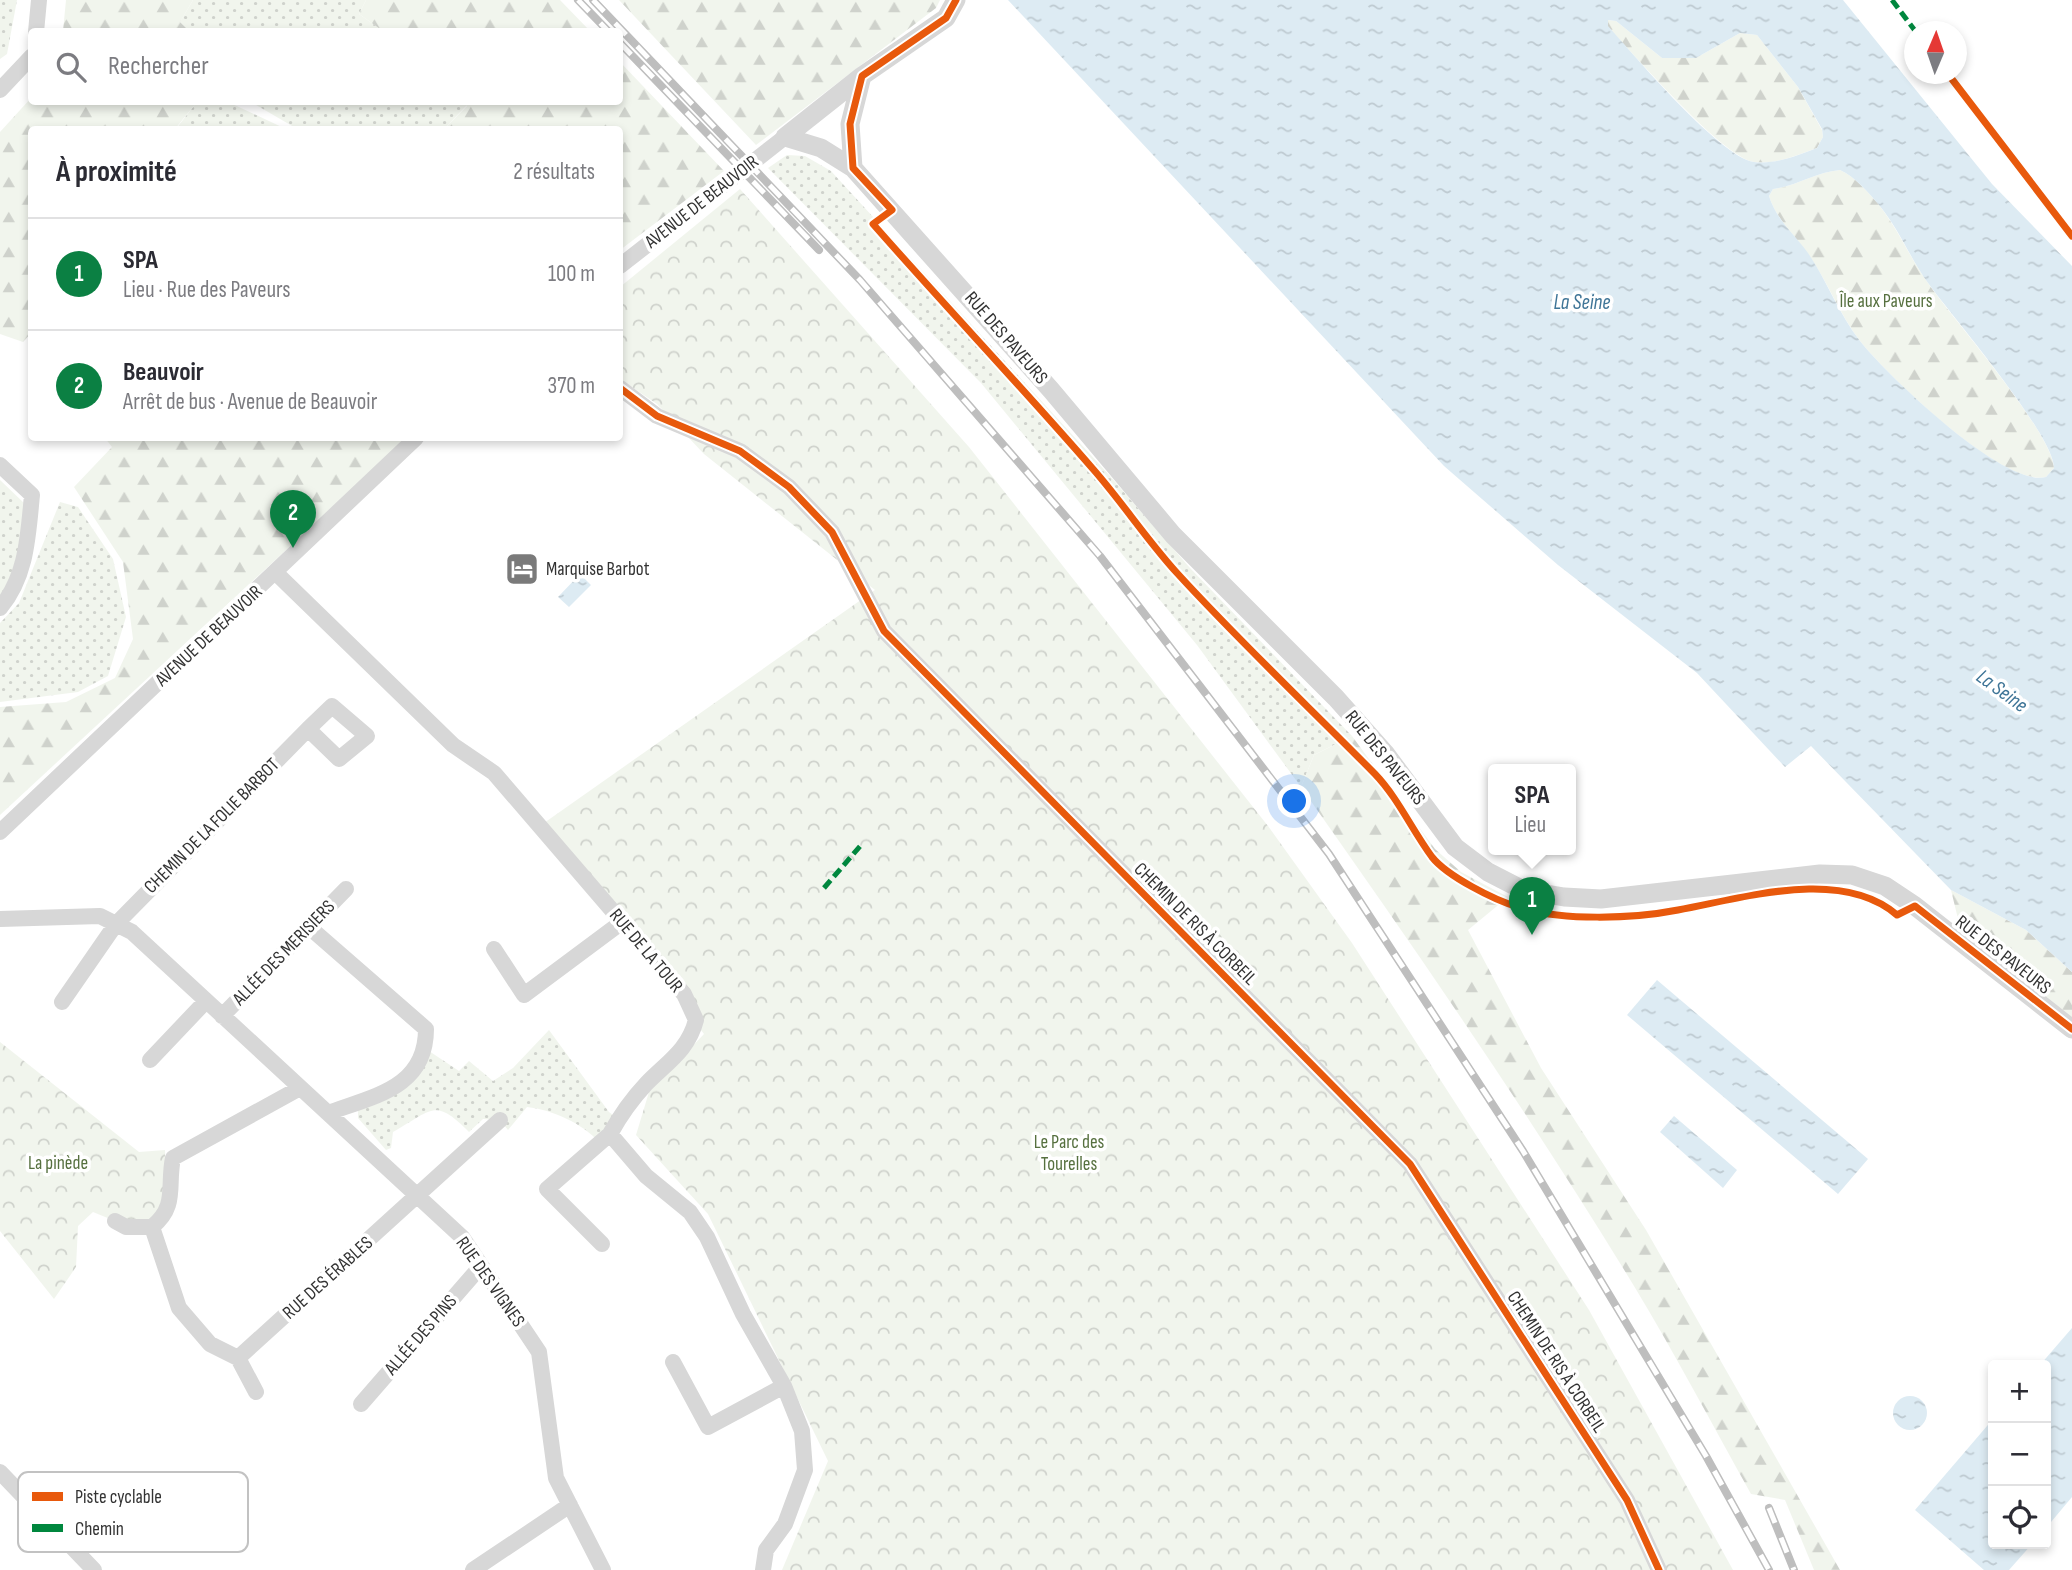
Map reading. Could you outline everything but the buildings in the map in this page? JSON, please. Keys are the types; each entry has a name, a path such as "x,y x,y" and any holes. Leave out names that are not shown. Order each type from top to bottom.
{"street":[{"path":"36,28 40,0"},
{"path":"785,137 862,76 946,18 956,0"},
{"path":"0,90 28,60"},
{"path":"853,168 850,124 862,76"},
{"name":"RUE DES PAVEURS","path":"785,137 821,148 853,168 1024,359 1173,535 1336,698 1385,752 1455,846 1488,872 1523,890 1564,897 1601,899 1820,874 1852,876 1885,886 1915,906 2072,1030"},
{"name":"AVENUE DE BEAUVOIR","path":"623,264 785,137"},
{"name":"CHEMIN DE RIS À CORBEIL","path":"623,390 657,416 740,451 789,487 832,532 884,631 1410,1164 1627,1500 1659,1570"},
{"name":"AVENUE DE BEAUVOIR","path":"0,832 413,441"},
{"path":"0,464 32,495 26,549 15,590 0,608"},
{"name":"RUE DE LA TOUR","path":"276,573 453,745 494,773 684,994 696,1020 692,1037 676,1058 648,1082 624,1109 610,1134 547,1189 602,1244"},
{"name":"CHEMIN DE LA FOLIE BARBOT","path":"116,924 308,729"},
{"name":"ALLÉE DES MERISIERS","path":"222,1016 346,889"},
{"name":"RUE DES VIGNES","path":"0,919 100,916 132,932 462,1237 539,1352 556,1478 603,1570"},
{"path":"494,949 524,995 622,922"},
{"path":"62,1002 116,924"},
{"path":"309,927 426,1029 426,1049 414,1073 393,1088 328,1113"},
{"path":"150,1060 206,1001"},
{"path":"115,1221 126,1227 152,1227 162,1220 172,1199 173,1158 300,1088"},
{"name":"RUE DES ÉRABLES","path":"238,1358 418,1198 500,1120"},
{"path":"610,1134 646,1176 690,1212 706,1237 743,1314 784,1385 802,1431 805,1470 785,1524 766,1549 763,1570"},
{"path":"152,1227 179,1308 210,1344 238,1358 256,1392"},
{"name":"ALLÉE DES PINS","path":"361,1404 481,1266"},
{"path":"673,1362 708,1427 784,1385"},
{"path":"0,1472 18,1491"},
{"path":"473,1570 570,1505"},
{"path":"77,1552 94,1570"}],"green space":[{"path":"0,0 17,0 7,54 0,59"},
{"path":"66,0 193,0 180,22 186,28 63,28"},
{"path":"193,0 366,0 359,14 379,28 185,28 180,22"},
{"path":"366,0 560,0 587,28 379,28 359,14"},
{"path":"619,0 940,0 936,8 756,145"},
{"path":"1608,20 1616,21 1662,58 1696,58 1740,33 1757,35 1798,87 1822,130 1823,137 1817,148 1770,162 1754,162 1740,156 1700,124 1678,102 1607,26"},
{"path":"623,65 724,171 623,248 623,126 447,126 467,106 623,105"},
{"path":"28,101 28,105 195,105 177,126 28,126 28,336 23,342 0,334 0,132"},
{"path":"195,105 234,105 280,126 178,126"},
{"path":"256,105 467,105 447,126 292,126"},
{"path":"787,155 805,156 831,171 1110,476 1190,568 1352,736 1314,755 1301,787 1197,645 981,383 768,168"},
{"name":"Île aux Paveurs","path":"1840,170 1856,181 1879,205 1928,283 2020,403 2049,451 2054,468 2046,477 2027,476 2002,465 1975,448 1894,378 1853,331 1814,264 1781,219 1769,196 1773,189"},
{"name":"Le Parc des Tourelles","path":"740,189 969,447 1268,826 1352,943 1589,1310 1733,1570 782,1570 828,1461 708,1214 636,1135 649,1092 704,1034 544,823 875,590 704,454 657,404 623,381 623,285"},
{"path":"107,441 404,441 0,815 0,707 66,702 115,678 133,639 123,562 74,487 112,447"},
{"path":"0,480 24,503 26,549 0,608"},
{"path":"60,502 78,507 113,559 126,617 108,676 78,692 0,702 0,623 19,603"},
{"path":"1352,736 1435,849 1461,872 1508,897 1468,930 1541,1068 1646,1230 1840,1570 1814,1570 1785,1500 1751,1494 1679,1363 1595,1222 1429,971 1301,787 1314,755"},
{"path":"1951,890 2026,930 2072,972 2072,1024 1959,923"},
{"path":"549,1030 609,1112 618,1119 600,1143 585,1129 566,1119 527,1107 508,1130 500,1120 483,1119 469,1132 448,1114 440,1111 425,1113 393,1132 391,1148 386,1150 358,1118 358,1110 393,1088 426,1049 459,1071 469,1061 493,1081 513,1068"},
{"name":"La pinède","path":"0,1042 139,1152 165,1150 166,1188 155,1219 115,1221 93,1212 78,1226 76,1267 54,1299 0,1231"}],"water":[{"name":"La Seine","path":"1008,0 1843,0 1904,75 1904,84 1911,84 1992,184 2072,266 2072,972 2026,930 1951,890 1811,746 1785,767 1697,673 1558,565 1444,466","holes":["1608,20 1616,21 1662,58 1696,58 1740,33 1757,35 1798,87 1822,129 1823,137 1817,148 1770,162 1754,162 1739,156 1678,103 1608,26","1840,170 1879,205 1928,283 2038,430 2050,452 2054,468 2046,477 2027,476 1976,448 1894,378 1853,331 1815,264 1781,219 1769,196 1773,189 1823,173"]},
{"path":"580,574 591,585 569,607 558,597"},
{"path":"1657,980 1868,1159 1838,1194 1627,1015"},
{"path":"1674,1116 1737,1170 1723,1188 1660,1132"},
{"path":"2072,1328 2072,1497 2051,1522 2051,1360 2044,1360"},
{"path":"1910,1396 1922,1401 1927,1413 1922,1425 1910,1430 1898,1425 1893,1413 1898,1401"},
{"path":"1988,1425 1988,1549 2028,1549 2009,1570 1984,1570 1915,1510"}],"railway":[{"path":"578,0 605,28"},
{"path":"593,0 620,28"},
{"path":"623,31 860,280 1100,556 1329,854 1523,1151 1706,1456 1769,1570"},
{"path":"623,46 819,250"},
{"path":"1769,1508 1794,1570"}],"marked path":[{"path":"1892,0 1908,21"},
{"path":"824,888 862,844"}],"cycle path":[{"path":"956,0 946,18 862,76 850,124 853,168 892,210 873,224 1093,469 1177,573 1375,774 1439,864 1472,887 1508,904 1555,915 1619,917 1660,913 1762,894 1820,889 1848,892 1874,901 1897,915 1915,906 2072,1029"},
{"path":"1956,84 2072,236"},
{"path":"623,390 657,416 740,451 789,487 832,532 884,631 1410,1164 1627,1500 1659,1570"}],"place":[{"name":"Beauvoir","path":"293,548"},
{"name":"Marquise Barbot","path":"522,569"},
{"name":"SPA","path":"1532,935"}]}
